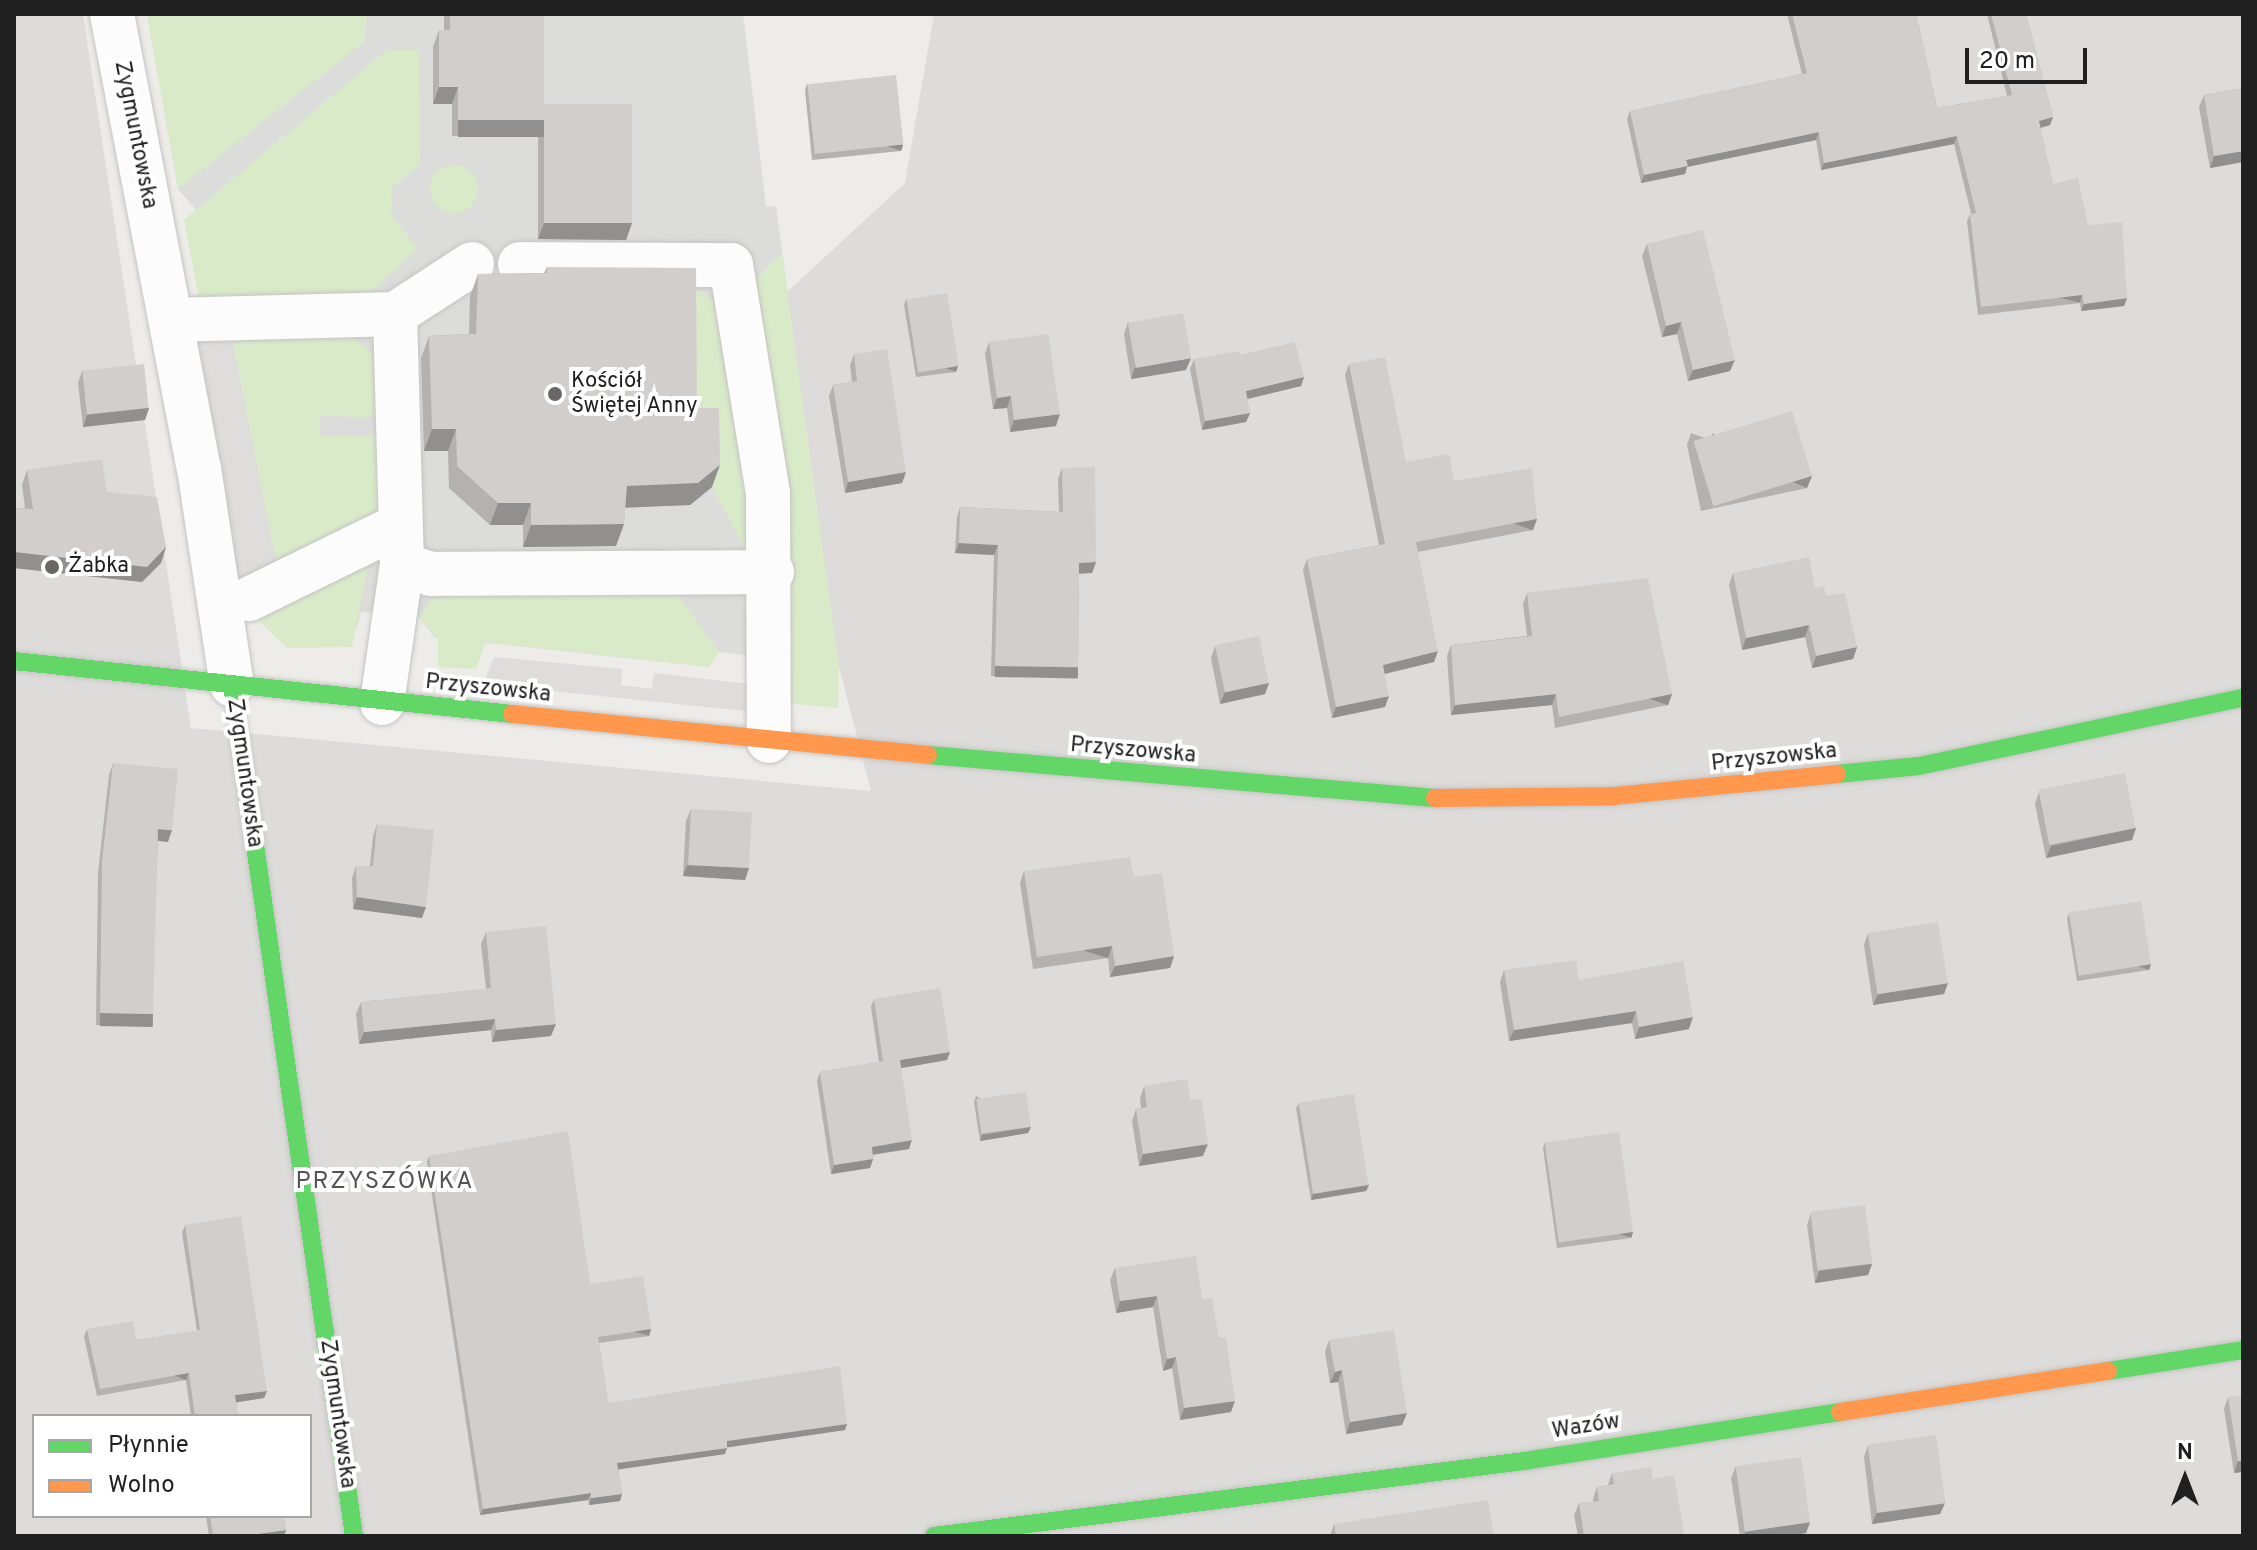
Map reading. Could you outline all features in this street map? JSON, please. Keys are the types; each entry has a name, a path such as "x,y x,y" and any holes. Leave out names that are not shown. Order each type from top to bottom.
{"street":[{"name":"Zygmuntowska","path":"112,14 171,320 232,685 354,1536"},
{"path":"171,320 395,314 472,264"},
{"path":"520,264 731,265 768,494 772,572 769,741"},
{"path":"382,703 400,546 395,314"},
{"path":"400,546 431,574 772,572"},
{"path":"249,599 400,546"},
{"name":"Przyszowska","path":"14,661 382,703 769,741 1430,799 1614,796 1919,766 2243,698"},
{"name":"Wazów","path":"934,1536 1524,1461 2243,1350"}],"shaded area":[{"path":"14,14 83,14 191,728 871,791 839,667 786,293 905,183 934,14 2243,14 2243,1536 14,1536"},
{"path":"147,14 743,14 766,206 776,207 839,667 719,652 709,667 434,637 419,617 361,612 357,629 305,622 232,337 184,220 196,210 178,189"},
{"path":"192,335 232,337 278,571 237,584"},
{"path":"494,657 622,669 621,685 652,689 654,673 749,684 746,711 483,684"}],"green space":[{"path":"147,14 367,14 365,41 178,189"},
{"path":"387,50 419,50 420,164 392,187 391,215 418,249 363,299 199,299 184,220"},
{"path":"454,165 471,172 478,189 471,206 454,213 437,206 430,189 437,172"},
{"path":"782,253 839,667 838,708 786,703 749,286"},
{"path":"688,289 702,291 722,307 757,548 746,550 712,487 711,430 689,430"},
{"path":"351,336 380,359 380,417 320,416 320,436 378,436 378,525 278,573 232,337"},
{"path":"371,552 352,647 287,648 260,622 260,608"},
{"path":"439,589 673,589 719,652 709,667 486,642 476,669 438,667 438,639 419,617"}],"building":[{"path":"450,14 544,14 544,104 632,104 632,223 544,223 544,120 458,120 458,87 439,87 439,30 450,30"},
{"path":"1792,14 1916,14 1937,108 2012,95 1991,14 2026,14 2053,117 2039,121 2053,184 2078,178 2088,225 2122,222 2127,298 2084,304 2082,295 1981,307 1970,214 1976,213 1957,136 1824,163 1819,132 1686,160 1688,166 1644,175 1630,111 1807,73"},
{"path":"896,75 903,145 815,154 807,84"},
{"path":"2243,88 2243,151 2214,156 2204,95"},
{"path":"1703,230 1735,360 1693,370 1681,322 1666,326 1647,244"},
{"name":"Kościół Świętej Anny","path":"547,267 696,268 697,408 719,408 720,465 698,483 627,486 624,524 531,525 531,503 498,503 457,466 456,429 432,429 429,336 476,334 478,274 547,273"},
{"path":"947,293 959,366 918,373 907,299"},
{"path":"1183,313 1191,358 1136,368 1128,323"},
{"path":"1048,334 1060,414 1014,420 1011,396 997,398 989,342"},
{"path":"1295,342 1304,377 1246,391 1250,413 1205,421 1194,359 1239,351 1240,355"},
{"path":"887,349 906,472 848,482 833,385 857,381 854,354"},
{"path":"1385,357 1406,462 1449,454 1454,481 1532,468 1537,519 1416,542 1438,651 1383,665 1389,696 1336,707 1307,559 1385,544 1349,364"},
{"path":"144,364 149,408 87,414 82,370"},
{"path":"1792,411 1812,476 1713,506 1694,441"},
{"path":"102,459 107,492 157,497 166,547 147,567 14,552 14,508 33,509 27,470"},
{"path":"1095,467 1096,562 1079,563 1078,667 995,666 998,545 959,543 960,507 1063,512 1062,468"},
{"path":"1809,557 1815,588 1824,586 1826,596 1845,593 1857,647 1816,656 1809,625 1746,638 1733,573"},
{"path":"1648,578 1672,694 1559,717 1556,694 1455,705 1451,645 1532,636 1527,593"},
{"path":"1259,636 1269,683 1225,692 1215,645"},
{"path":"113,763 178,769 172,830 158,829 153,1014 100,1013 102,861"},
{"path":"2125,773 2136,828 2049,845 2039,790"},
{"path":"691,809 752,812 749,868 688,865"},
{"path":"377,824 434,830 426,907 357,897 356,866 373,866"},
{"path":"1130,857 1134,877 1162,873 1174,956 1115,966 1112,946 1037,957 1024,871"},
{"path":"2141,901 2151,964 2079,976 2069,912"},
{"path":"1938,922 1948,983 1878,994 1868,933"},
{"path":"546,926 556,1024 496,1030 495,1019 364,1032 361,1002 491,988 486,932"},
{"path":"1576,960 1579,980 1683,961 1693,1017 1639,1027 1636,1011 1514,1030 1504,970"},
{"path":"940,988 950,1052 900,1060 912,1140 872,1147 873,1159 834,1165 820,1072 883,1061 874,999"},
{"path":"1187,1079 1190,1100 1201,1099 1208,1144 1143,1154 1136,1109 1147,1107 1144,1086"},
{"path":"1026,1092 1031,1127 981,1134 976,1099"},
{"path":"1354,1094 1368,1185 1313,1194 1299,1103"},
{"path":"568,1131 590,1284 643,1276 651,1329 598,1337 608,1403 840,1366 847,1424 727,1441 727,1448 617,1463 622,1494 591,1498 591,1493 483,1509 429,1156"},
{"path":"1619,1132 1633,1232 1559,1242 1545,1142"},
{"path":"1865,1205 1872,1264 1818,1270 1810,1212"},
{"path":"241,1216 267,1391 235,1395 238,1414 195,1414 189,1373 100,1389 87,1329 133,1321 136,1340 200,1330 185,1225"},
{"path":"1196,1256 1202,1300 1212,1298 1219,1338 1226,1337 1235,1401 1184,1408 1176,1357 1167,1359 1157,1296 1120,1301 1115,1268"},
{"path":"1394,1330 1407,1413 1350,1422 1342,1370 1335,1372 1329,1340"},
{"path":"2243,1395 2243,1461 2238,1461 2228,1397"},
{"path":"1936,1435 1946,1503 1877,1513 1868,1445"},
{"path":"1801,1457 1810,1522 1745,1532 1736,1466"},
{"path":"1651,1467 1653,1479 1674,1475 1684,1534 1584,1536 1579,1503 1599,1501 1597,1487 1614,1484 1612,1473"},
{"path":"1488,1500 1494,1536 1336,1536 1334,1524"},
{"path":"210,1518 284,1518 286,1530 243,1536 213,1536"}],"traffic: fast":[{"path":"14,661 512,714"},
{"path":"232,685 354,1536"},
{"path":"1837,774 1919,766 2243,698"},
{"path":"928,755 1435,798"},
{"path":"2108,1371 2243,1350"},
{"path":"934,1536 1524,1461 1840,1412"}],"traffic: slow":[{"path":"512,714 928,755"},
{"path":"1435,798 1614,796 1837,774"},
{"path":"1840,1412 2108,1371"}],"place":[{"name":"Kościół Świętej Anny","path":"555,394"},
{"name":"Żabka","path":"52,567"}],"district":[{"name":"PRZYSZÓWKA","path":"385,1183"}]}
